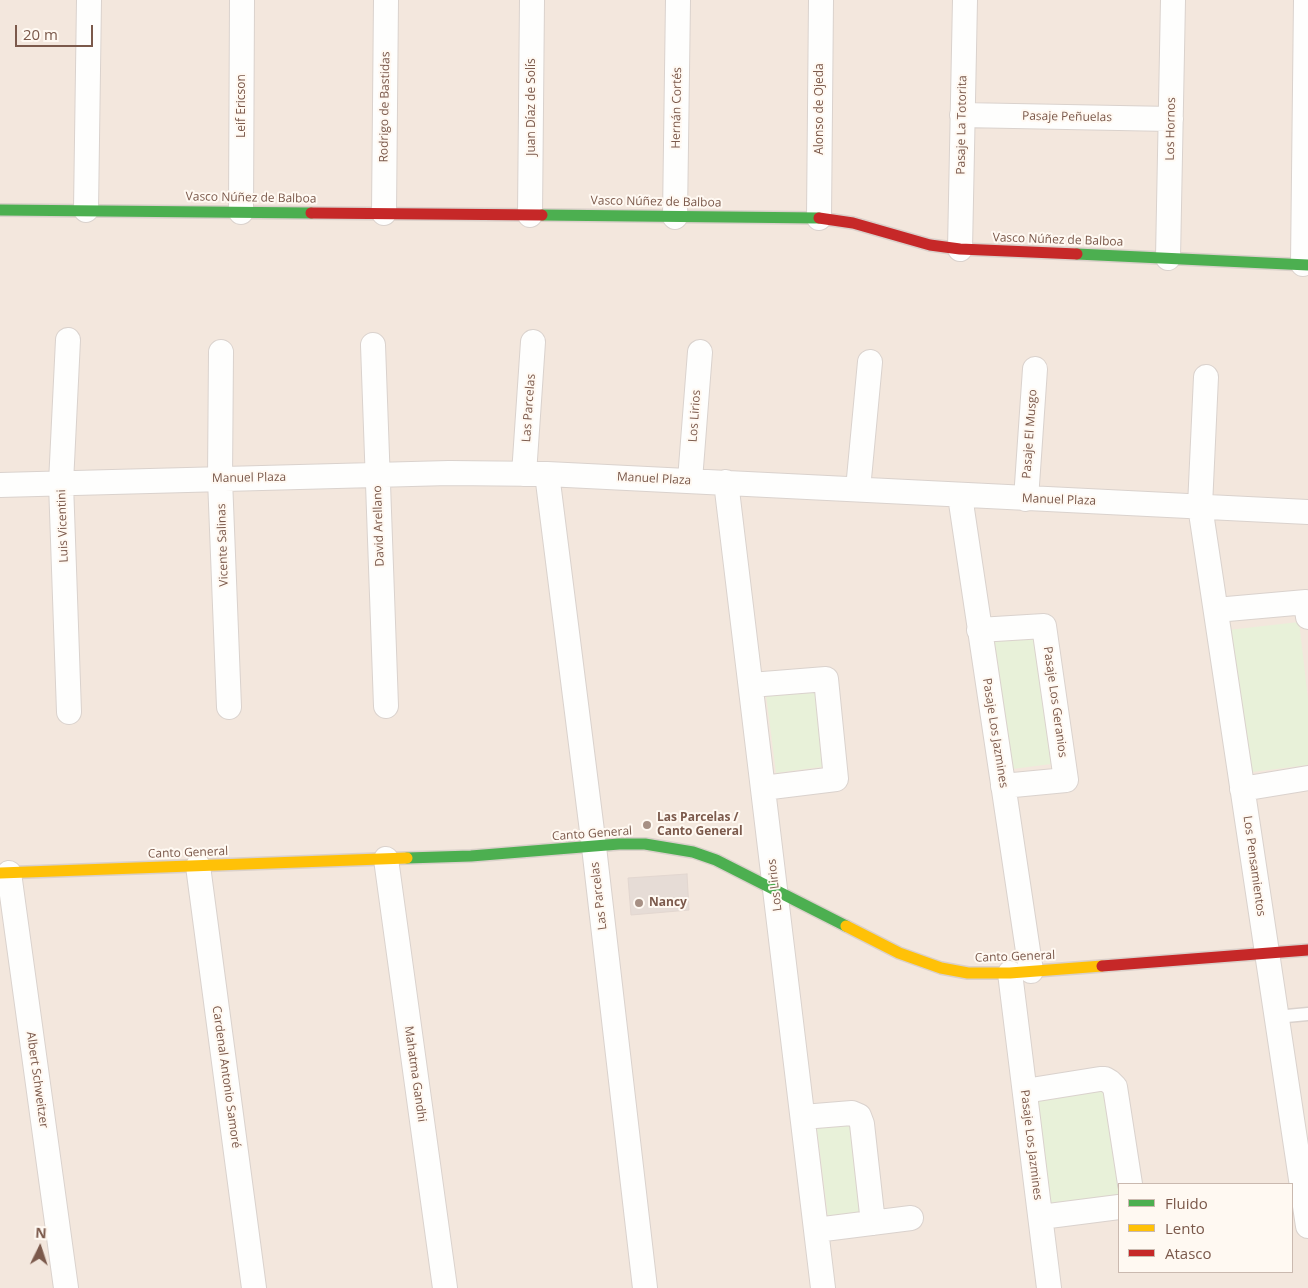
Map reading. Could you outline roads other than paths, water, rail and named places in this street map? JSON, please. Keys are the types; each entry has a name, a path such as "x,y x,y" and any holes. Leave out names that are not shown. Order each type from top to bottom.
{"street":[{"path":"86,210 89,0"},
{"name":"Leif Ericson","path":"241,212 242,0"},
{"name":"Rodrigo de Bastidas","path":"384,213 386,0"},
{"name":"Juan Díaz de Solís","path":"530,215 532,0"},
{"name":"Hernán Cortés","path":"675,216 678,0"},
{"name":"Alonso de Ojeda","path":"819,218 821,0"},
{"name":"Pasaje La Totorita","path":"960,249 965,0"},
{"name":"Los Hornos","path":"1168,258 1173,0"},
{"path":"1306,0 1306,264"},
{"name":"Pasaje Peñuelas","path":"962,115 1171,119"},
{"name":"Vasco Núñez de Balboa","path":"0,210 819,218 853,223 930,245 960,249 1306,264"},
{"name":"Luis Vicentini","path":"68,340 62,483 70,712"},
{"name":"Las Parcelas","path":"533,342 536,474 594,846 645,1288"},
{"name":"David Arellano","path":"373,345 386,706"},
{"name":"Vicente Salinas","path":"221,352 220,479 229,707"},
{"name":"Los Lirios","path":"690,480 700,352"},
{"path":"858,489 870,362"},
{"name":"Pasaje El Musgo","path":"1026,499 1035,369"},
{"name":"Los Pensamientos","path":"1206,377 1200,506 1308,1226"},
{"name":"Manuel Plaza","path":"0,485 377,474 536,474 690,480 960,496 1308,512"},
{"name":"Los Lirios","path":"726,482 823,1288"},
{"name":"Pasaje Los Jazmines","path":"960,496 1003,786 1020,972 1025,1091 1049,1288"},
{"path":"1216,610 1306,602 1308,617"},
{"name":"Pasaje Los Geranios","path":"980,630 1044,626 1066,780 1003,786"},
{"path":"751,685 826,679 836,779 763,788"},
{"path":"1242,789 1308,778"},
{"name":"Canto General","path":"5,873 479,856 619,844 644,844 693,852 716,860 899,953 941,968 968,972 1020,972 1308,950"},
{"name":"Mahatma Gandhi","path":"386,859 444,1288"},
{"name":"Cardenal Antonio Samoré","path":"198,866 254,1288"},
{"name":"Albert Schweitzer","path":"5,873 66,1288"},
{"path":"1025,1091 1100,1079 1110,1082 1115,1087 1130,1183"},
{"path":"803,1117 852,1113 859,1116 862,1124 873,1223"},
{"path":"1041,1218 1118,1207"},
{"path":"816,1230 911,1218"}],"lane":[{"path":"1276,1017 1308,1014"}],"place":[{"name":"Las Parcelas / Canto General","path":"647,825"},
{"name":"Nancy","path":"639,903"}]}
